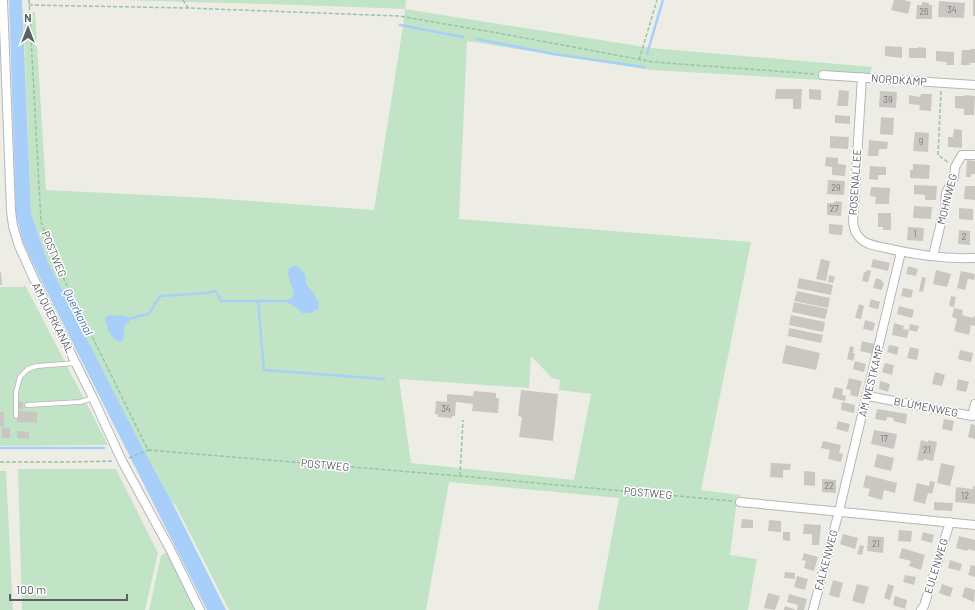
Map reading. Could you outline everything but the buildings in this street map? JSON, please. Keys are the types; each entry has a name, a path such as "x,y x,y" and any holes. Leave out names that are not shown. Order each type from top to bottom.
{"street":[{"name":"AM QUERKANAL","path":"3,0 11,211 13,226 19,246 93,398 126,459 200,610"},
{"name":"NORDKAMP","path":"823,75 975,85"},
{"name":"ROSENALLEE","path":"862,77 853,222 854,231 860,239 869,244 902,252 932,256 975,258"},
{"name":"MOHNWEG","path":"932,256 945,206 946,193 954,177 954,167 962,155 975,155"},
{"name":"AM WESTKAMP","path":"839,511 902,252"},
{"name":"BLUMENWEG","path":"868,396 972,416 975,404"},
{"path":"740,502 975,525"},
{"name":"FALKENWEG","path":"813,610 839,511"},
{"name":"EULENWEG","path":"921,610 924,606 950,522"}],"lane":[{"path":"16,416 16,392 20,377 28,369 37,366 76,363"},
{"path":"27,405 80,402 93,398"}],"path":[{"name":"POSTWEG","path":"29,0 41,222 54,259 148,450 460,476 740,502"},
{"path":"183,0 188,8"},
{"path":"639,60 657,0"},
{"path":"29,5 188,8 399,16 653,62 823,75"},
{"path":"941,83 938,155 954,167"},
{"path":"460,476 463,420"},
{"path":"0,462 69,462 126,459 148,450"}],"green space":[{"path":"119,0 406,0 405,9"},
{"path":"405,9 651,48 872,67 870,74 823,71 822,80 651,70 467,41 459,219 751,242 701,490 740,495 736,507 730,555 757,559 748,610 598,610 619,498 449,482 426,610 229,610 176,506 171,500 141,445 47,260 31,213 23,12 35,12 46,190 210,198 374,210","holes":["531,356 552,378 560,380 559,390 591,394 574,480 411,463 399,379 529,388"]},
{"path":"25,285 108,445 0,446 0,287 23,287"},
{"path":"18,469 116,469 158,553 145,610 22,610"},
{"path":"0,471 6,471 13,610 0,610"},
{"path":"166,552 195,610 149,610 161,556"}],"water":[{"path":"9,0 22,0 31,213 47,260 226,610 207,610 23,242 16,215"},
{"path":"297,265 305,274 306,284 319,303 318,309 310,313 302,313 294,306 284,301 292,298 294,293 288,275 289,268"},
{"path":"108,315 126,316 130,319 124,326 124,338 122,342 115,340 112,337 105,318"}],"waterway":[{"path":"647,54 663,0"},
{"path":"400,25 463,37"},
{"path":"477,39 553,54 644,67"},
{"path":"130,319 147,315 161,296 215,291 221,301 284,301"},
{"path":"258,301 264,370 384,379"},
{"path":"0,448 104,448"}],"water label":[{"name":"Querkanal","path":"78,312"}]}
